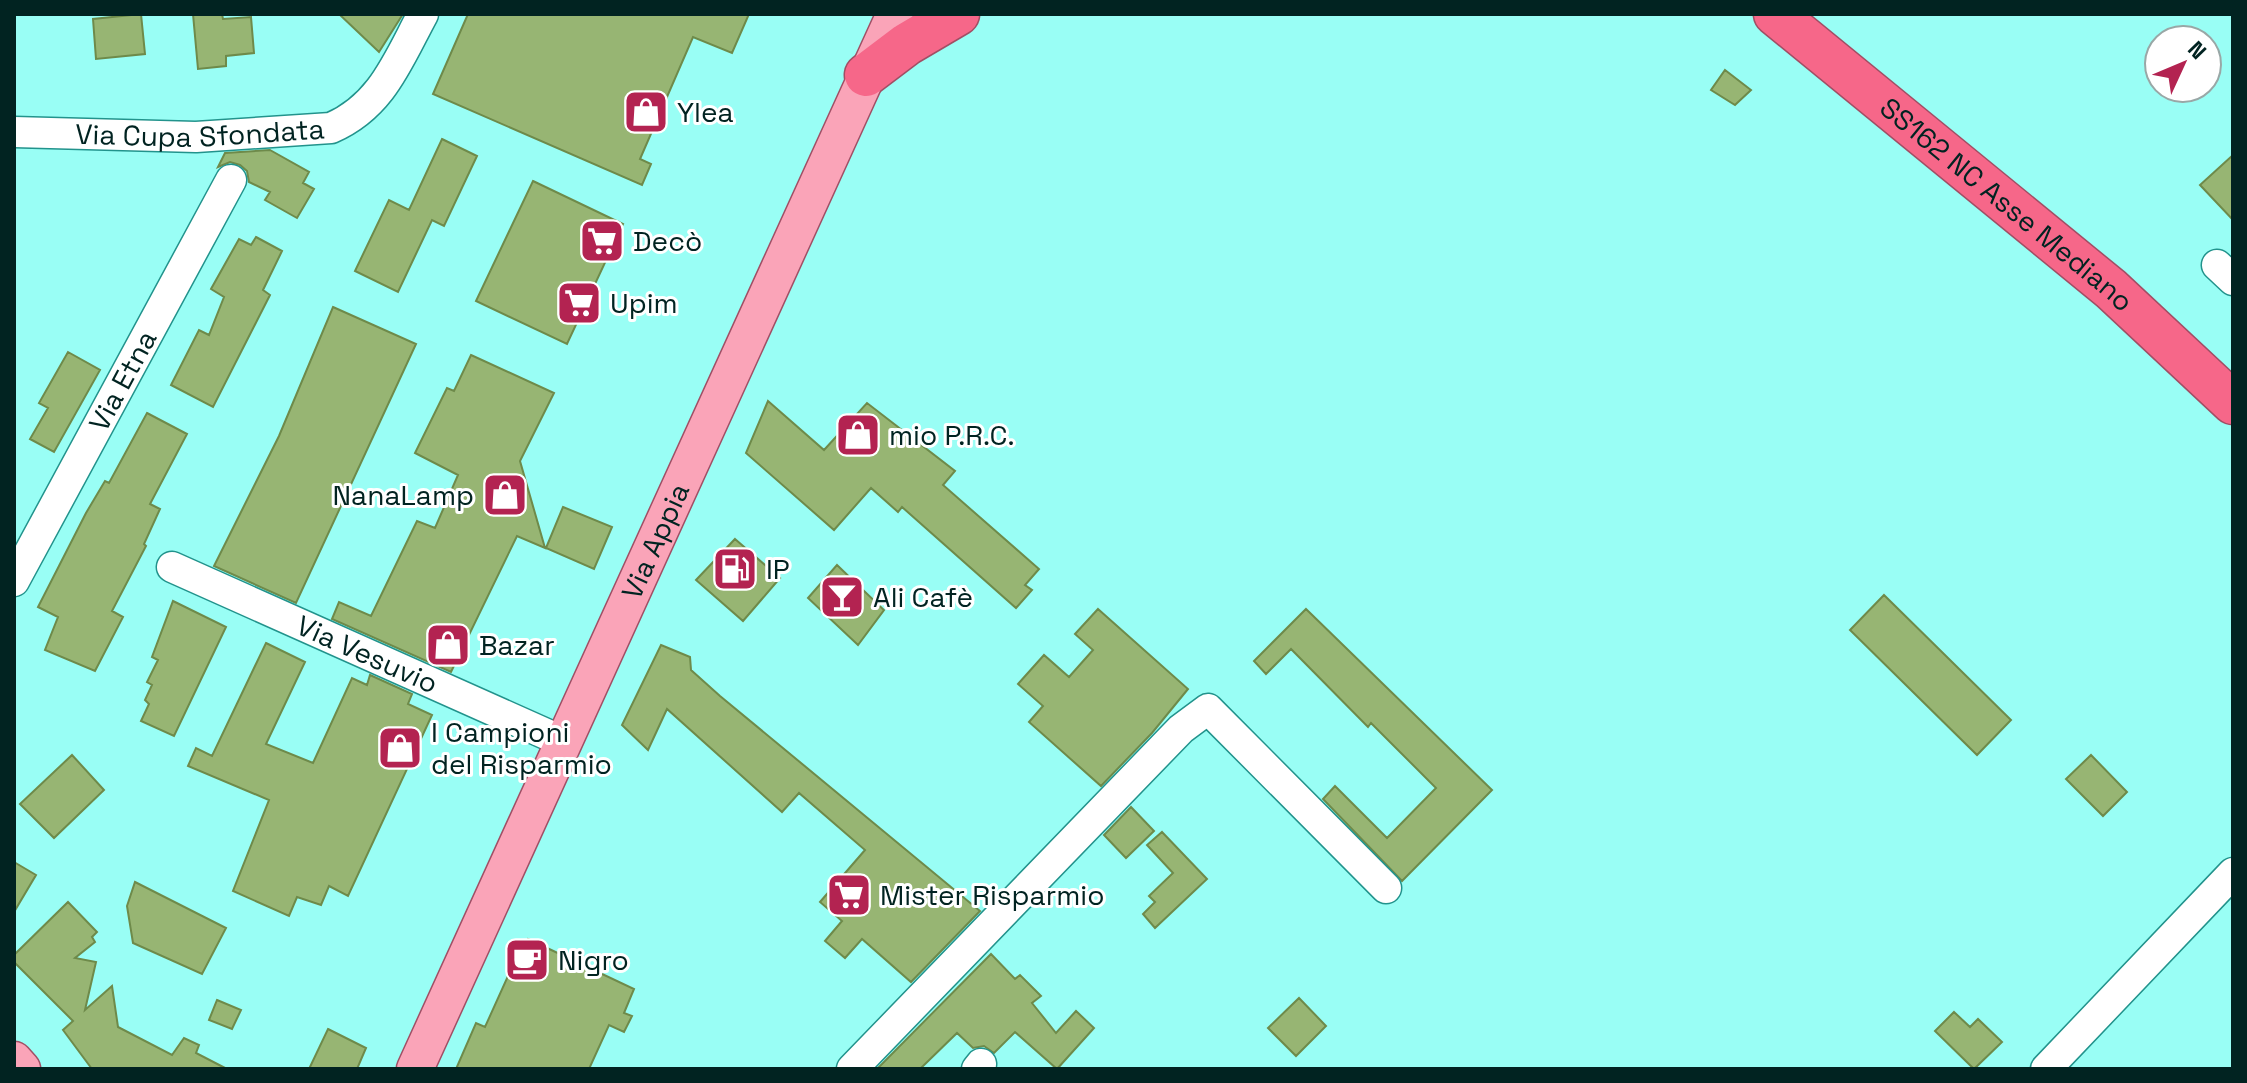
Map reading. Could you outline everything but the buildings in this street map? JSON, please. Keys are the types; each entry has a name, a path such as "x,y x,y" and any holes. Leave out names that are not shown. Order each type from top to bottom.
{"highway":[{"path":"866,75 907,44 958,14"},
{"name":"SS162 NC Asse Mediano","path":"1775,14 2111,289 2233,403"},
{"path":"1820,14 2130,270 2233,364"}],"main road":[{"name":"Via Appia","path":"415,1069 895,14"},
{"path":"14,1060 22,1069"}],"street":[{"name":"Via Cupa Sfondata","path":"14,132 196,137 331,128 351,120 376,99 423,14"},
{"name":"Via Etna","path":"14,581 231,180"},
{"name":"Via Vesuvio","path":"172,567 564,742"},
{"path":"852,1069 1141,770 1199,713 1208,709 1386,888"},
{"path":"2046,1069 2233,873"}],"place":[{"name":"Ylea","path":"646,112"},
{"name":"Decò","path":"602,241"},
{"name":"Upim","path":"579,303"},
{"name":"mio P.R.C.","path":"858,435"},
{"name":"NanaLamp","path":"505,495"},
{"name":"IP","path":"735,569"},
{"name":"Ali Cafè","path":"842,597"},
{"name":"Bazar","path":"448,645"},
{"name":"I Campioni del Risparmio","path":"400,748"},
{"name":"Mister Risparmio","path":"849,895"},
{"name":"Nigro","path":"527,960"}]}
